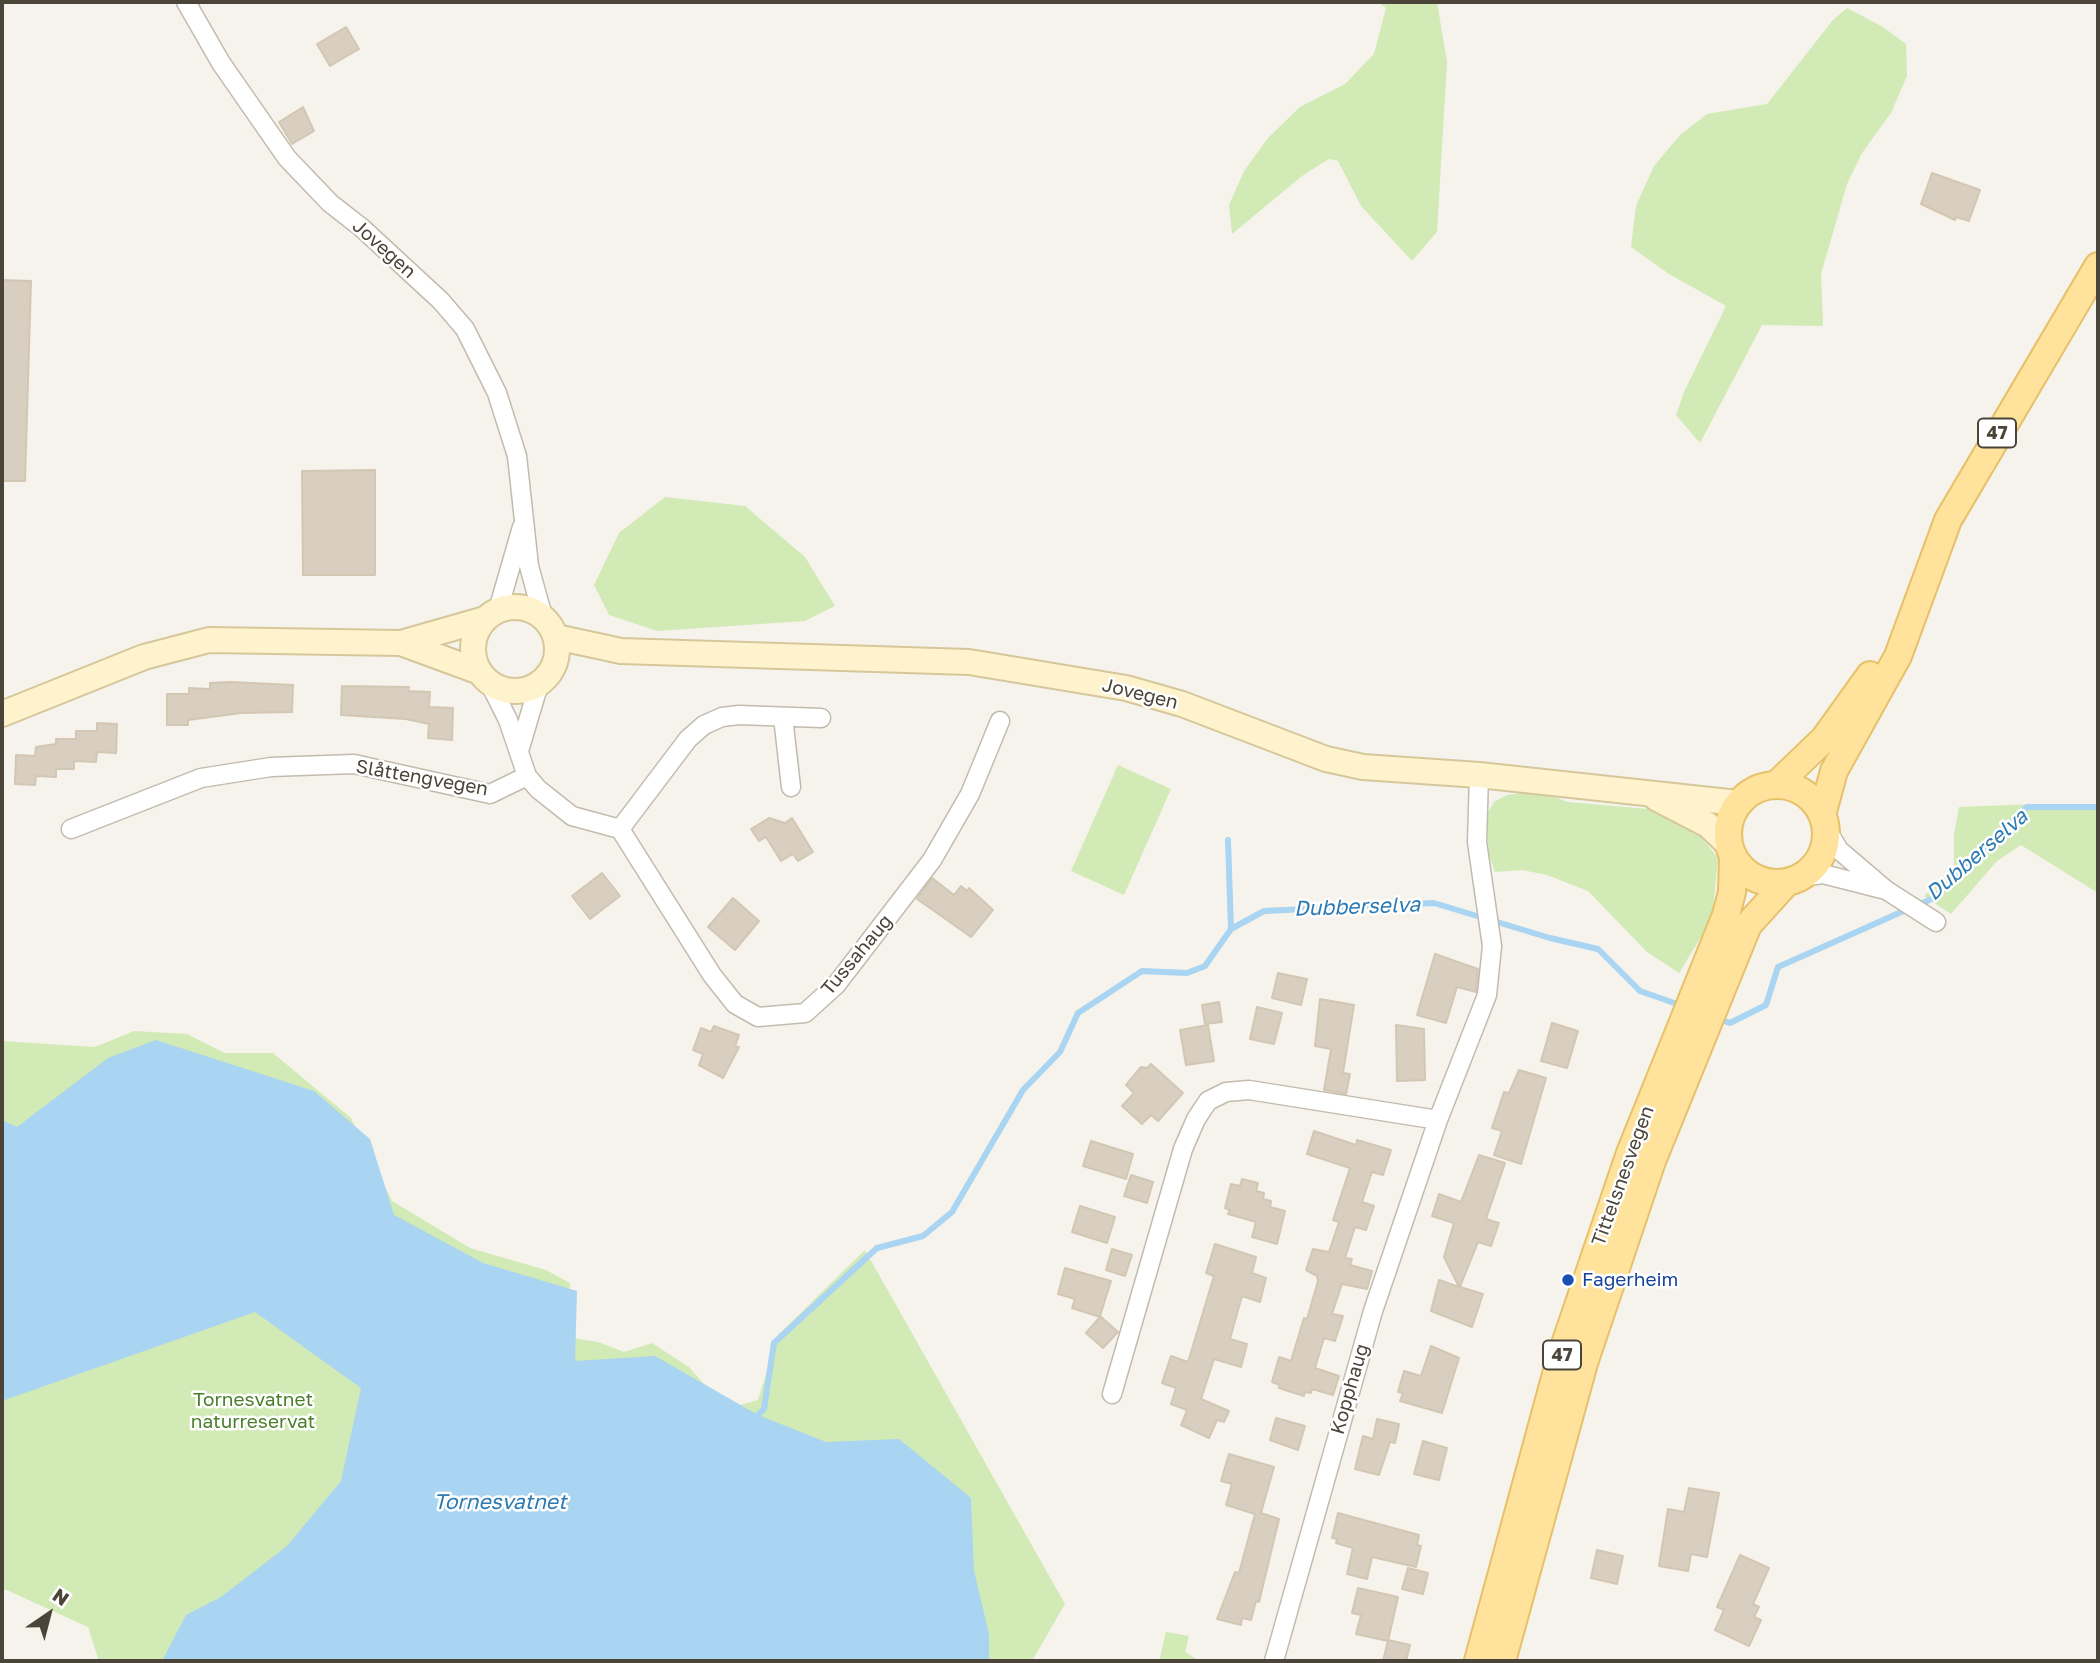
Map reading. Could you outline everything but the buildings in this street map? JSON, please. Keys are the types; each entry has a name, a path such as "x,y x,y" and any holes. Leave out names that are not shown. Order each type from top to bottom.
{"main road":[{"name":"47","path":"1793,879 1820,856 1834,771 1898,656 1913,609 1948,520 2098,265"},
{"name":"47","path":"1731,850 1731,815 1738,803 1762,787 1776,785 1824,740 1913,609"},
{"path":"1776,785 1804,793 1824,822"},
{"path":"1731,850 1743,869 1756,878 1793,879"},
{"name":"Tittelsnesvegen","path":"1478,1661 1562,1356 1630,1153 1678,1059 1725,948 1732,892 1731,850"},
{"name":"Tittelsnesvegen","path":"1725,948 1793,879"},
{"name":"Tittelsnesvegen","path":"1502,1661 1584,1363 1651,1161 1678,1059"}],"street":[{"name":"Jovegen","path":"186,2 235,84 287,158 330,203 413,275 465,329 497,393 517,456 529,566 550,627 621,652"},
{"name":"Jovegen","path":"491,615 523,524"},
{"path":"2,714 144,657 209,640 401,643 522,607 550,627 555,663 539,684 519,751"},
{"path":"491,615 473,645 474,659 519,751 527,776 538,789 572,816 620,829 688,739 704,725 722,717 821,718"},
{"path":"401,643 514,691 539,684"},
{"name":"Jovegen","path":"555,663 621,652 969,662 1126,688 1182,704 1326,759 1363,768 1479,775 1738,803"},
{"path":"783,717 791,787"},
{"name":"Tussahaug","path":"620,829 712,975 735,1004 758,1017 804,1013 836,985 932,860 970,794 1000,721"},
{"name":"Slåttengvegen","path":"71,829 201,778 271,767 354,764 490,794 527,776"},
{"name":"Kopphaug","path":"1275,1661 1373,1311 1438,1120 1487,995 1492,963 1490,922 1477,842 1479,775"},
{"name":"Jovegen","path":"1649,794 1708,825 1731,850"},
{"path":"1824,822 1839,850 1886,890 1936,922"},
{"path":"1793,879 1823,873 1886,890"},
{"path":"1112,1394 1183,1149 1196,1119 1208,1101 1226,1092 1250,1090 1438,1120"}],"green space":[{"path":"1378,2 1437,2 1447,62 1437,232 1412,261 1361,206 1338,161 1329,159 1302,176 1232,234 1229,205 1244,171 1268,138 1300,107 1345,84 1374,54 1386,8"},
{"path":"1847,8 1883,27 1906,44 1907,76 1891,113 1862,153 1847,184 1821,274 1823,326 1762,325 1700,443 1676,415 1684,392 1726,306 1669,274 1631,247 1636,206 1654,166 1680,135 1707,114 1767,104 1833,20"},
{"path":"665,497 745,506 805,557 835,606 805,621 657,631 609,615 594,585 619,533"},
{"path":"1118,765 1171,789 1124,895 1071,871"},
{"path":"1546,794 1568,802 1648,809 1701,837 1718,858 1712,919 1679,973 1647,952 1588,891 1547,875 1522,870 1495,872 1489,855 1486,816 1494,802 1507,795"},
{"path":"2098,804 2098,893 2021,845 1997,861 1951,914 1924,896 1954,867 1954,834 1959,807"},
{"name":"Tornesvatnet","path":"134,1031 187,1034 225,1053 273,1053 351,1118 392,1201 470,1248 546,1270 570,1283 567,1337 598,1342 624,1352 652,1343 689,1367 710,1391 733,1407 758,1400 778,1335 865,1250 1065,1604 1032,1661 99,1661 88,1627 2,1588 2,1041 95,1047"},
{"path":"1166,1632 1189,1636 1185,1652 1200,1661 1159,1661"}],"water":[{"name":"Tornesvatnet","path":"156,1040 314,1091 370,1139 394,1215 483,1263 577,1291 575,1361 655,1356 758,1415 826,1442 899,1439 971,1498 974,1571 989,1634 989,1661 162,1661 186,1615 221,1597 287,1546 341,1481 361,1388 255,1312 2,1401 2,1120 17,1127 108,1058"}],"waterway":[{"name":"Dubberselva","path":"1918,905 1934,898 2027,807 2098,807"},
{"path":"1228,840 1231,929"},
{"name":"Dubberselva","path":"758,1415 764,1409 774,1343 877,1248 923,1236 952,1212 1023,1090 1060,1052 1078,1013 1142,971 1187,973 1205,966 1231,929 1264,911 1434,903 1550,938 1598,949 1640,991 1683,1006"},
{"name":"Dubberselva","path":"1716,1018 1730,1023 1766,1005 1778,967 1908,909"}],"place":[{"name":"Fagerheim","path":"1568,1280"}],"park label":[{"name":"Tornesvatnet naturreservat","path":"253,1411"}]}
